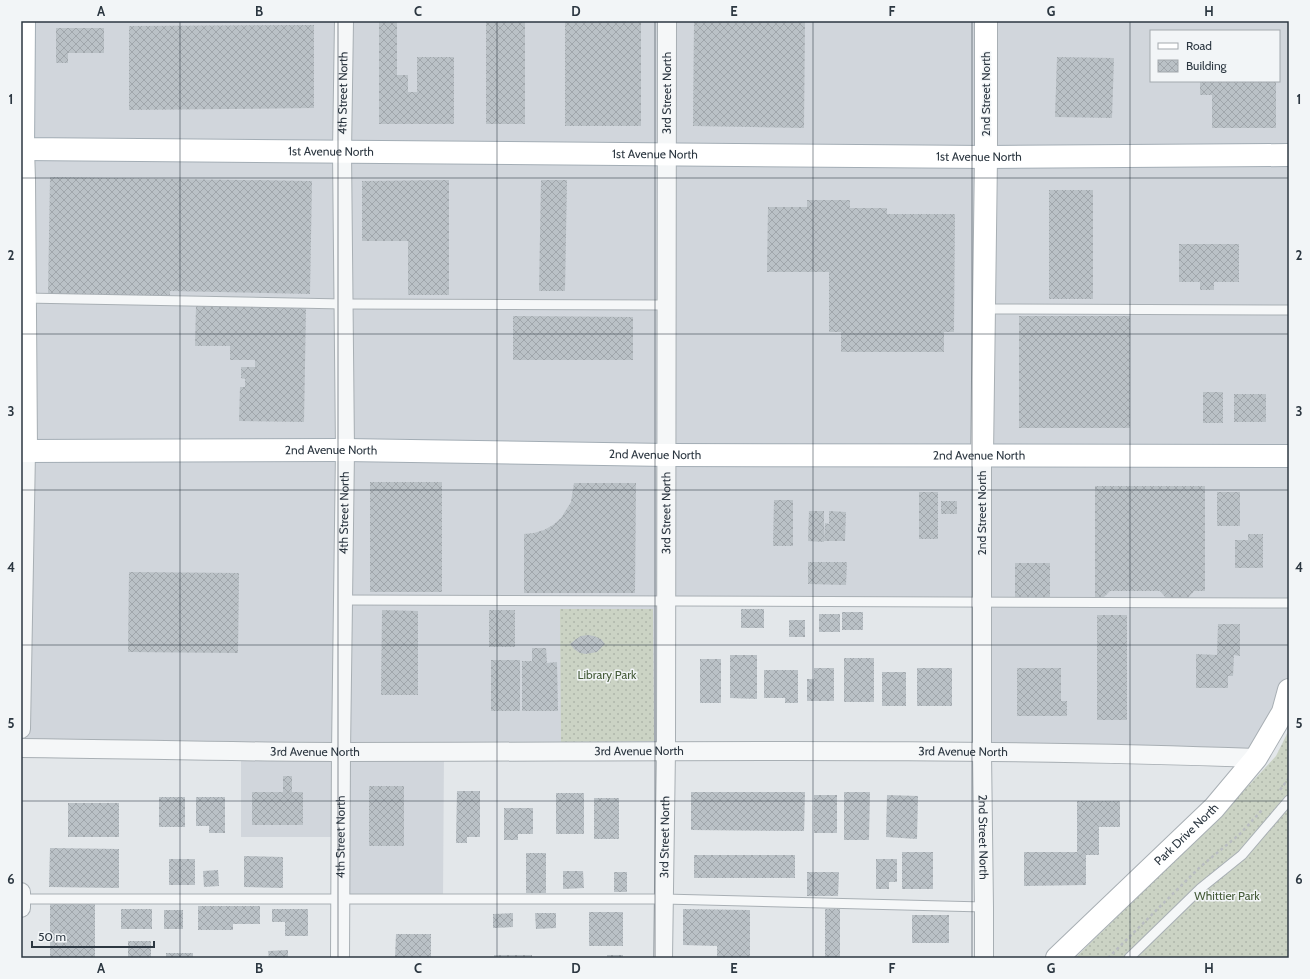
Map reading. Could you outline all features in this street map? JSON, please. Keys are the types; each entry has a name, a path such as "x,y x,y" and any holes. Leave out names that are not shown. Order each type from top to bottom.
{"main road":[{"path":"24,21 22,149 24,451"},
{"name":"2nd Street North","path":"982,455 986,157 986,21"},
{"name":"1st Avenue North","path":"22,149 986,157 1289,155"},
{"name":"2nd Avenue North","path":"24,451 345,450 667,455 1289,456"},
{"name":"Park Drive North","path":"1057,958 1214,808 1256,758 1283,712 1289,690"}],"street":[{"name":"4th Street North","path":"340,958 345,450 342,152 344,21"},
{"name":"3rd Street North","path":"663,958 667,601 667,21"},
{"path":"21,729 24,451"},
{"name":"2nd Street North","path":"982,455 984,958"},
{"name":"3rd Avenue North","path":"21,748 341,752 666,750 1161,755 1256,758"},
{"path":"21,892 21,908"}],"lane":[{"path":"23,298 344,304 667,306"},
{"path":"984,309 1289,310"},
{"path":"343,600 1289,603"},
{"path":"1129,958 1201,888 1242,855 1289,800"},
{"path":"21,899 664,899 984,907"}],"path":[{"path":"1276,794 1289,778"},
{"path":"1108,958 1200,867 1240,834 1266,805"}],"shaded area":[{"path":"21,21 1289,21 1289,690 1256,758 982,753 982,603 667,601 666,750 444,751 443,899 340,899 340,837 241,837 241,751 21,748"}],"green space":[{"name":"Library Park","path":"560,609 653,609 654,741 561,742"},
{"name":"Whittier Park","path":"1289,730 1289,958 1075,958 1198,838 1252,782 1276,756"}],"building":[{"path":"379,21 397,21 397,75 408,75 408,92 417,92 417,57 454,57 454,124 379,124"},
{"path":"486,21 525,21 525,124 486,124"},
{"path":"565,21 641,21 641,126 565,126"},
{"path":"694,21 805,21 804,128 693,126"},
{"path":"314,25 314,108 129,110 129,26"},
{"path":"56,28 104,28 104,53 68,53 68,63 56,63"},
{"path":"1057,57 1114,58 1112,118 1055,117"},
{"path":"1200,82 1276,82 1276,128 1212,128 1212,95 1200,95"},
{"path":"50,177 312,181 310,294 170,291 170,297 48,295"},
{"path":"449,180 449,295 408,295 408,241 362,241 362,181"},
{"path":"541,180 567,180 565,291 539,291"},
{"path":"1049,190 1093,190 1093,299 1049,299"},
{"path":"807,200 850,200 850,208 887,208 887,214 955,214 954,332 944,332 944,352 841,352 841,332 829,332 829,272 767,272 768,207 807,207"},
{"path":"1179,244 1239,244 1239,282 1214,282 1214,290 1200,290 1200,282 1179,282"},
{"path":"196,306 306,308 304,422 239,421 240,387 245,387 245,379 241,378 241,367 255,367 255,360 230,360 230,346 195,346"},
{"path":"513,316 633,317 633,360 513,360"},
{"path":"1019,316 1130,316 1130,428 1019,428"},
{"path":"1203,392 1223,392 1223,423 1203,423"},
{"path":"1234,394 1266,394 1266,422 1234,422"},
{"path":"370,482 442,482 442,592 370,592"},
{"path":"574,483 636,483 635,593 524,593 524,534 544,530 561,518 571,502"},
{"path":"1095,486 1205,486 1205,591 1194,591 1188,598 1166,598 1160,591 1110,591 1104,597 1095,597"},
{"path":"919,492 938,492 938,539 919,539"},
{"path":"1217,492 1240,492 1240,526 1217,526"},
{"path":"774,500 793,500 793,546 773,546"},
{"path":"941,501 957,501 957,514 941,514"},
{"path":"809,511 824,511 824,542 808,541"},
{"path":"829,511 846,512 845,541 824,541 825,523 829,524"},
{"path":"1248,534 1263,534 1263,568 1235,568 1235,540 1248,540"},
{"path":"808,562 847,562 846,585 808,584"},
{"path":"1015,563 1050,563 1050,599 1015,599"},
{"path":"129,572 239,573 238,653 128,652"},
{"path":"741,609 764,609 764,628 741,628"},
{"path":"382,610 418,611 418,695 381,695"},
{"path":"489,610 515,610 515,647 489,647"},
{"path":"842,612 863,612 863,630 842,630"},
{"path":"819,614 840,614 840,632 819,632"},
{"path":"1097,615 1127,615 1127,720 1097,720"},
{"path":"789,620 805,620 805,637 789,637"},
{"path":"1218,624 1240,624 1240,656 1234,655 1233,676 1228,676 1228,688 1196,688 1196,654 1217,655"},
{"path":"588,635 601,639 605,644 597,652 586,654 580,653 570,644 581,636"},
{"path":"532,648 546,648 547,663 557,662 558,711 522,711 522,661 532,661"},
{"path":"730,655 757,655 757,699 730,698"},
{"path":"844,658 874,658 874,702 844,702"},
{"path":"700,659 721,659 721,703 700,703"},
{"path":"491,660 520,660 520,711 491,711"},
{"path":"814,668 834,668 834,701 807,701 807,679 814,679"},
{"path":"917,668 952,668 952,706 917,706"},
{"path":"1017,668 1061,668 1061,701 1067,701 1067,716 1017,716"},
{"path":"764,670 798,670 798,703 785,703 785,698 764,698"},
{"path":"882,672 906,672 906,706 882,706"},
{"path":"283,776 292,776 292,792 303,792 303,825 252,825 252,792 283,792"},
{"path":"369,786 404,786 404,846 369,846"},
{"path":"457,791 480,791 480,837 467,837 467,843 456,843"},
{"path":"691,792 805,792 804,831 691,830"},
{"path":"844,792 870,792 869,840 844,840"},
{"path":"556,793 584,793 584,834 556,834"},
{"path":"814,795 837,795 837,833 814,833"},
{"path":"887,795 918,796 917,839 886,837"},
{"path":"159,797 185,797 185,827 159,827"},
{"path":"196,797 225,797 225,833 209,833 209,826 196,826"},
{"path":"594,798 619,798 619,839 594,839"},
{"path":"1077,801 1120,801 1120,827 1099,827 1099,855 1086,855 1086,885 1024,886 1024,852 1077,852"},
{"path":"68,803 119,803 119,837 68,837"},
{"path":"504,808 533,808 533,834 518,834 518,840 504,840"},
{"path":"50,848 119,849 119,888 49,887"},
{"path":"902,852 933,852 933,889 902,889"},
{"path":"526,853 546,853 546,893 526,893"},
{"path":"694,855 795,855 795,878 694,878"},
{"path":"244,856 283,857 283,888 244,887"},
{"path":"169,859 195,859 195,885 169,885"},
{"path":"876,859 897,859 897,882 889,882 889,889 876,889"},
{"path":"218,870 219,886 204,887 203,871"},
{"path":"563,871 583,871 584,888 563,889"},
{"path":"614,872 627,872 627,892 614,892"},
{"path":"807,872 839,872 838,896 807,896"},
{"path":"50,904 95,904 95,958 50,958"},
{"path":"198,906 260,906 260,924 233,924 233,930 198,930"},
{"path":"121,909 152,909 152,929 121,929"},
{"path":"272,909 308,909 308,936 285,936 285,922 272,922"},
{"path":"683,909 750,910 750,958 717,958 717,946 683,945"},
{"path":"825,909 840,909 840,958 825,958"},
{"path":"164,910 183,910 183,929 164,929"},
{"path":"589,912 623,912 623,946 589,946"},
{"path":"513,913 513,927 493,928 493,914"},
{"path":"535,913 556,913 556,928 536,929"},
{"path":"912,915 949,915 949,943 912,943"},
{"path":"396,934 431,934 431,957 395,958"},
{"path":"128,941 151,941 151,958 128,958"},
{"path":"288,950 288,958 269,958 268,951"},
{"path":"166,953 193,953 193,958 166,958"},
{"path":"494,955 532,955 532,958 494,958"},
{"path":"607,955 623,955 623,958 607,958"}]}
